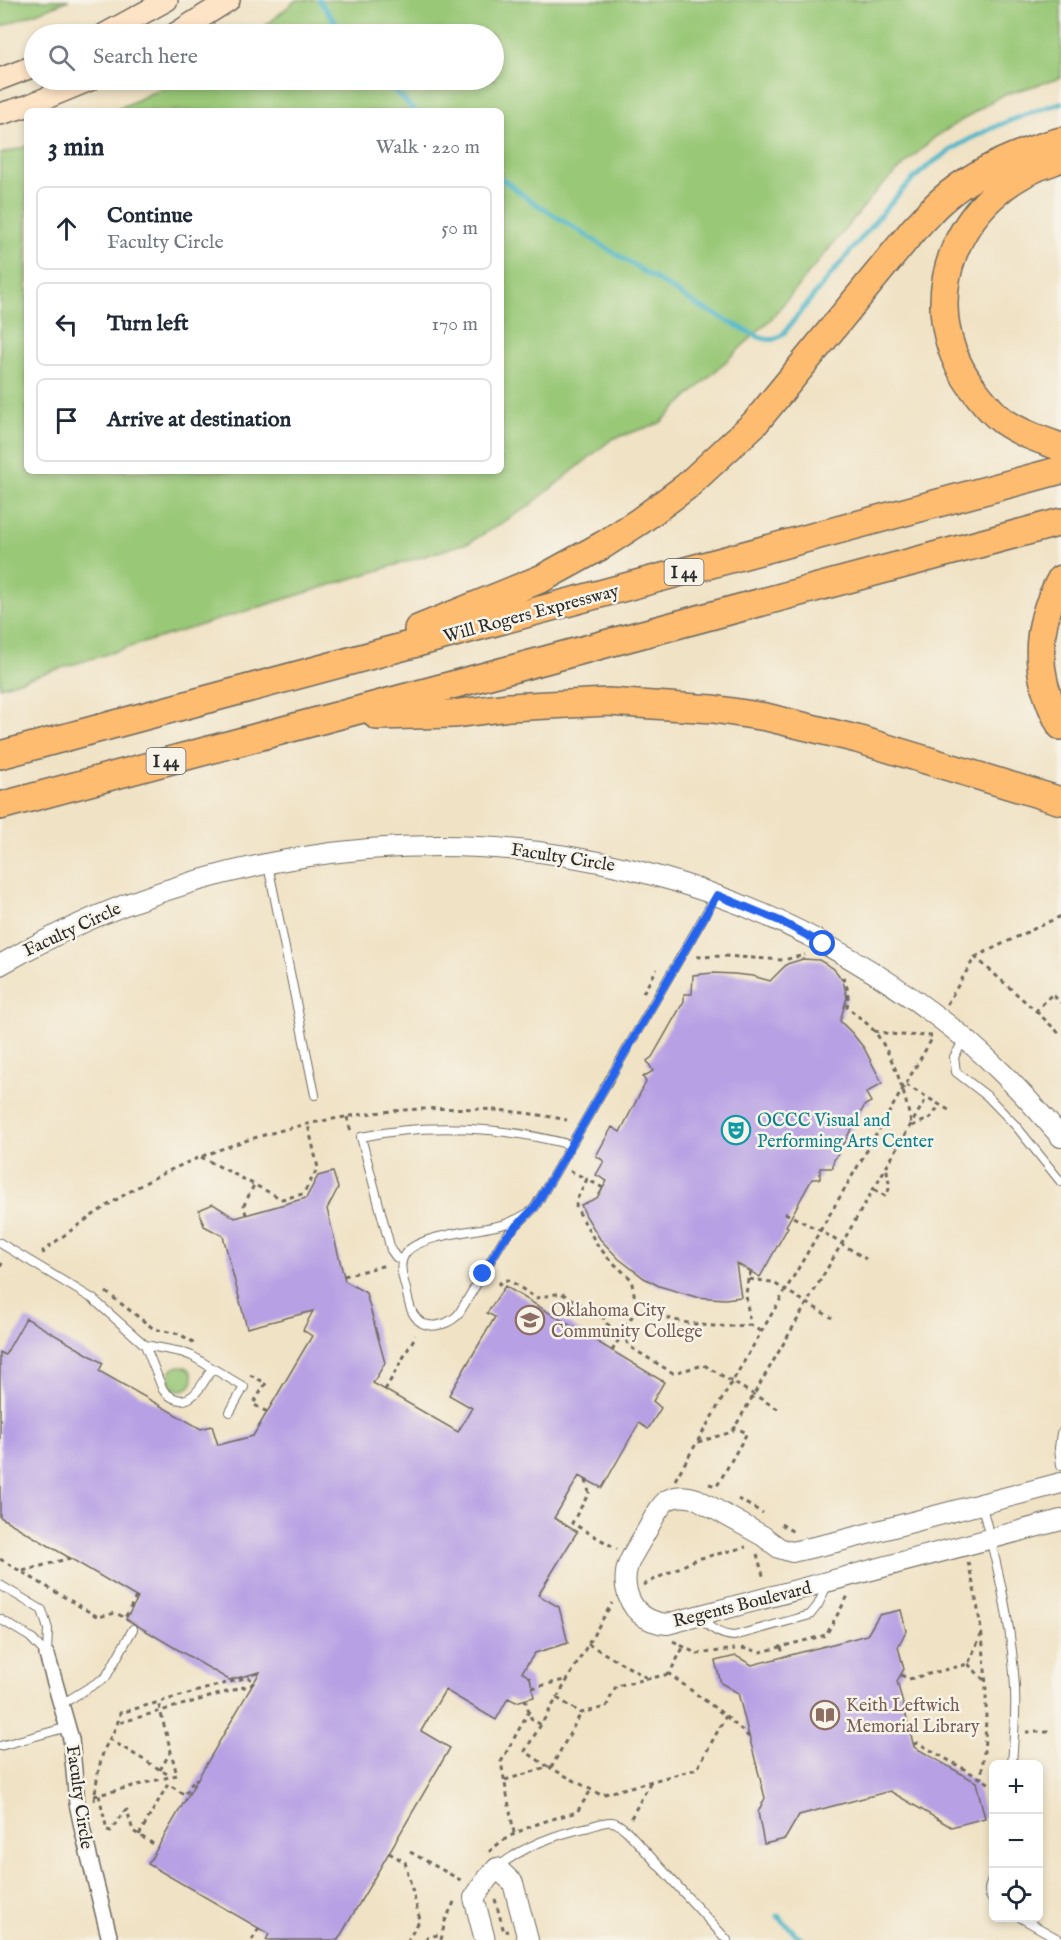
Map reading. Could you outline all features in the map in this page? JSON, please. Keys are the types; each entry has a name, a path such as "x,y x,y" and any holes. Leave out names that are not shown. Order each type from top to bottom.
{"highway":[{"path":"307,674 543,578 603,545 640,521 687,486 755,423 914,229 940,202 967,181 990,168 1061,141"},
{"path":"1061,159 1023,173 980,207 966,227 955,250 948,269 944,293 948,333 954,357 976,393 1002,420 1038,439 1061,447"},
{"name":"Will Rogers Expressway","path":"0,755 1061,470"},
{"name":"I 44","path":"0,806 1061,522"},
{"path":"1061,579 1050,600 1041,638 1040,657 1041,677 1046,695 1061,726"},
{"path":"333,717 453,714 509,707 586,703 660,704 713,709 766,717 857,739 1061,801"}],"main road":[{"path":"123,24 167,0"},
{"path":"190,24 229,0"},
{"path":"0,79 24,70"},
{"path":"0,114 66,90"}],"street":[{"name":"Faculty Circle","path":"0,965 46,940 115,908 155,893 268,863 327,853 388,847 447,845 506,848 610,863 678,881 717,895 780,921 864,966 931,1012 965,1039 1008,1078 1061,1137"},
{"name":"Regents Boulevard","path":"1061,1483 792,1552 779,1548 763,1536 697,1499 686,1496 675,1497 666,1502 658,1511 628,1564 625,1576 627,1593 632,1605 640,1615 649,1621 667,1624 1061,1520"},
{"name":"Faculty Circle","path":"47,1655 68,1727 82,1832 110,1940"},
{"path":"485,1940 474,1898 497,1868 513,1883 520,1935"}],"lane":[{"path":"268,863 315,1095"},
{"path":"530,1212 506,1224 424,1242 406,1252 402,1260 402,1275 410,1307 418,1320 430,1326 446,1323 458,1315 503,1240 535,1207 717,895"},
{"path":"965,1039 954,1057 956,1072 987,1096 1011,1121 1061,1182"},
{"path":"402,1260 396,1257 391,1250 361,1137 381,1133 437,1129 488,1130 529,1135 571,1145"},
{"path":"0,1243 93,1299 145,1346 163,1390 175,1399 189,1399 195,1395 212,1368"},
{"path":"145,1346 192,1356 244,1387 230,1412"},
{"path":"1061,1433 1059,1448 1061,1466"},
{"path":"982,1504 1008,1620 1014,1674 1012,1760"},
{"path":"696,1616 724,1636 734,1636 810,1615 818,1605 829,1581"},
{"name":"Faculty Circle","path":"0,1585 42,1610 48,1629 47,1655"},
{"name":"Faculty Circle","path":"0,1619 30,1637 47,1655"},
{"path":"62,1704 106,1677 133,1629"},
{"path":"0,1746 68,1727"},
{"path":"497,1868 523,1849 542,1840 615,1822 628,1832 727,1940"},
{"path":"1029,1922 1060,1940"}],"path":[{"path":"945,1008 975,957 1061,916"},
{"path":"697,957 724,956 783,960 808,955"},
{"path":"975,957 1061,1035"},
{"path":"643,993 657,969"},
{"path":"842,975 849,997 847,1007 874,1031 885,1048 903,1089 911,1125"},
{"path":"1036,1011 1052,994 1061,1003"},
{"path":"675,1481 937,1030"},
{"path":"874,1031 898,1035 934,1036"},
{"path":"906,1085 952,1112"},
{"path":"698,1442 732,1432 927,1097"},
{"path":"908,1131 912,1126 930,1118 939,1104"},
{"path":"46,1256 43,1253 47,1248 98,1211 152,1179 233,1144 347,1117 425,1108 507,1111 567,1120"},
{"path":"200,1157 282,1199 303,1194 318,1168 308,1125"},
{"path":"560,1165 603,1188"},
{"path":"874,1189 885,1196 888,1194 887,1167"},
{"path":"587,1179 577,1199 576,1207 596,1243 608,1258 631,1279 637,1308 612,1351"},
{"path":"246,1215 244,1205 254,1185"},
{"path":"785,1213 866,1259"},
{"path":"0,1268 4,1260"},
{"path":"344,1276 386,1264"},
{"path":"750,1325 746,1295 747,1279 751,1272"},
{"path":"747,1279 772,1282 832,1318"},
{"path":"498,1285 502,1281 509,1280 536,1298 561,1293 605,1318 607,1324 622,1334 630,1347 673,1373 704,1365 778,1409"},
{"path":"103,1290 154,1329 180,1334 199,1345"},
{"path":"637,1308 695,1325 717,1327 750,1325 762,1332"},
{"path":"385,1390 416,1335"},
{"path":"246,1372 266,1383 253,1404 267,1412"},
{"path":"717,1486 747,1433 734,1427"},
{"path":"566,1525 572,1523 589,1493 586,1480"},
{"path":"738,1499 763,1513"},
{"path":"572,1523 618,1550"},
{"path":"782,1524 795,1533"},
{"path":"638,1588 697,1559 754,1544 766,1587"},
{"path":"22,1572 70,1558"},
{"path":"967,1558 982,1633 986,1682 986,1730 981,1778"},
{"path":"0,1559 98,1617 116,1613 125,1617 136,1597"},
{"path":"615,1599 525,1751 550,1768 601,1795 697,1769 726,1716"},
{"path":"968,1664 982,1633"},
{"path":"588,1644 649,1678"},
{"path":"669,1674 684,1646"},
{"path":"781,1647 784,1657"},
{"path":"901,1675 909,1679 968,1664"},
{"path":"968,1664 986,1682"},
{"path":"557,1698 581,1713 606,1707 616,1686 669,1674 726,1716 749,1737"},
{"path":"93,1809 103,1754 119,1723 120,1713 248,1677 254,1682 251,1685 119,1723"},
{"path":"532,1688 568,1679"},
{"path":"525,1699 531,1718 541,1725"},
{"path":"97,1795 177,1775 158,1702"},
{"path":"514,1833 501,1762 529,1711"},
{"path":"505,1780 550,1768 581,1713"},
{"path":"1023,1732 1052,1732"},
{"path":"109,1739 171,1776"},
{"path":"914,1744 918,1743 989,1783"},
{"path":"160,1770 171,1751"},
{"path":"139,1835 168,1784 185,1795 195,1778 197,1780"},
{"path":"631,1818 651,1781"},
{"path":"97,1795 107,1830 111,1831 123,1812 128,1810 133,1831 158,1847"},
{"path":"410,1852 465,1882"},
{"path":"389,1853 405,1862 420,1920 408,1940"},
{"path":"487,1896 496,1899 504,1932 520,1935"},
{"path":"252,1940 259,1928"},
{"path":"426,1940 428,1937 442,1934"}],"green space":[{"path":"0,0 69,0 0,27"},
{"path":"296,0 1061,0 1061,78 1000,96 935,137 880,187 770,320 660,423 612,439 528,507 470,542 0,687 0,154 24,147 24,474 504,474 504,108 120,108 157,90 504,90 504,24 268,24"},
{"path":"181,1366 190,1369 193,1378 190,1387 181,1390 172,1387 169,1378 172,1369"}],"building":[{"name":"OCCC Visual and Performing Arts Center","path":"803,959 819,960 833,968 843,981 847,997 840,1021 864,1048 882,1083 866,1093 871,1102 865,1105 833,1162 833,1168 820,1168 820,1179 812,1179 760,1277 736,1263 741,1297 725,1299 696,1297 659,1286 619,1259 600,1239 586,1216 581,1205 597,1198 607,1181 596,1175 604,1161 596,1156 612,1127 620,1132 646,1082 643,1077 653,1071 647,1061 652,1057 684,1001 684,994 692,994 693,975 734,974 770,981 787,964"},
{"name":"Oklahoma City Community College","path":"333,1172 338,1188 327,1209 345,1281 366,1293 385,1363 373,1383 458,1432 472,1408 449,1395 495,1317 487,1313 505,1286 664,1382 653,1401 661,1408 648,1429 639,1423 602,1488 579,1476 554,1518 577,1532 538,1595 559,1607 568,1643 535,1653 522,1672 530,1678 534,1697 516,1702 508,1698 496,1720 445,1690 421,1731 450,1748 338,1940 266,1940 269,1934 148,1864 260,1672 229,1680 126,1619 138,1598 0,1517 0,1352 5,1355 26,1318 103,1363 99,1371 201,1429 212,1426 218,1445 253,1436 312,1336 303,1330 313,1311 247,1328 223,1236 204,1226 199,1210 213,1204 235,1218 306,1198 318,1176"},
{"name":"Keith Leftwich Memorial Library","path":"901,1610 906,1631 898,1647 904,1669 897,1681 914,1747 976,1782 985,1818 951,1827 890,1791 799,1815 785,1839 764,1844 758,1812 765,1798 738,1693 721,1683 715,1661 736,1656 752,1665 867,1635 879,1615"}],"waterway":[{"path":"319,0 337,24"},
{"path":"394,90 412,108"},
{"path":"504,180 527,198 697,305 759,337 772,340 784,333 891,203 932,163 962,143 994,127 1061,103"},
{"path":"778,1916 802,1940"}],"place":[{"name":"OCCC Visual and Performing Arts Center","path":"736,1130"},
{"name":"Oklahoma City Community College","path":"530,1320"},
{"name":"Keith Leftwich Memorial Library","path":"825,1715"}],"route":[{"path":"483,1274 509,1231 535,1207 717,895 780,921 823,944"}]}
